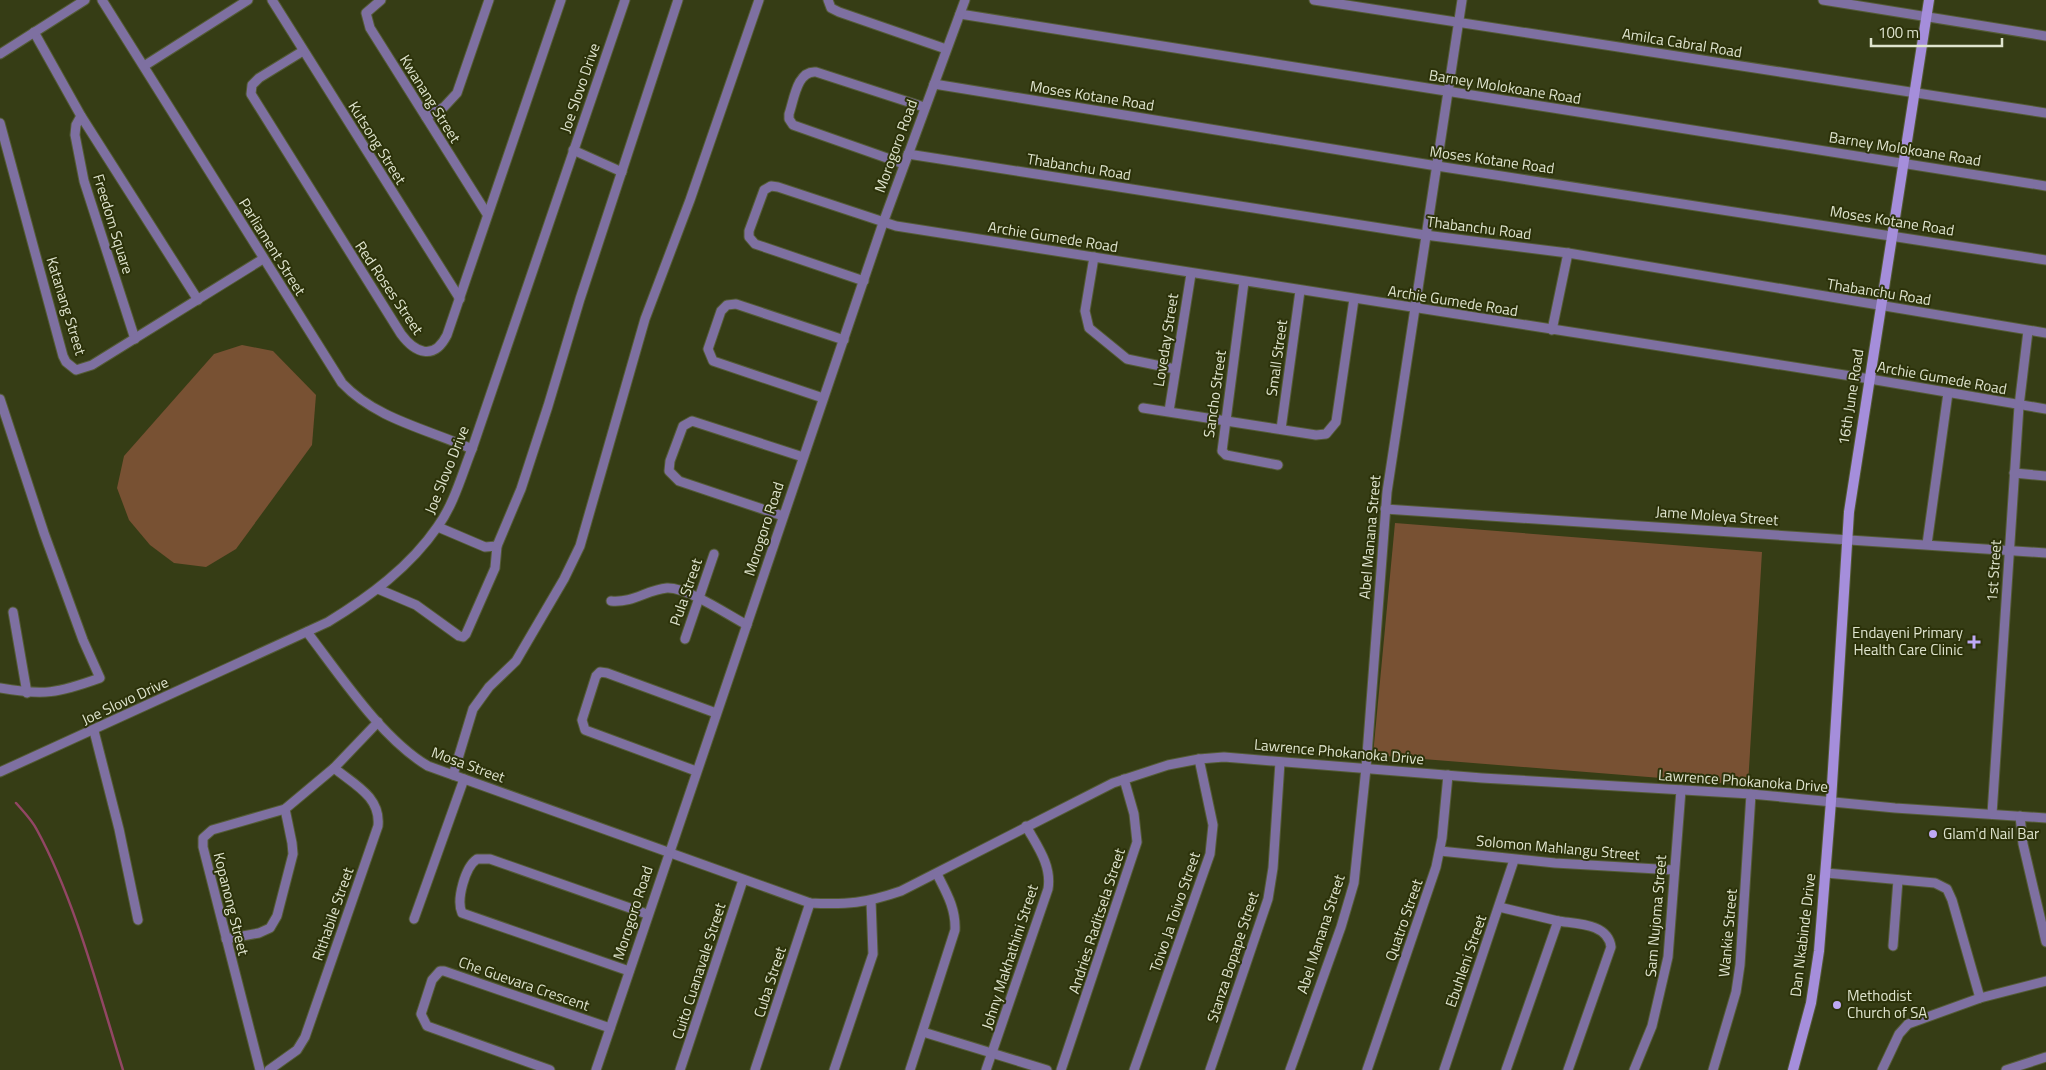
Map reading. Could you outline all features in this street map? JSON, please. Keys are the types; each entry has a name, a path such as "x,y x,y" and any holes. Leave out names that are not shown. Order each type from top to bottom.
{"street":[{"path":"0,54 86,0"},
{"name":"Parliament Street","path":"102,0 331,370 353,395 387,416 472,449"},
{"path":"144,66 248,0"},
{"name":"Kutsong Street","path":"272,0 460,299"},
{"name":"Kwanang Street","path":"381,0 366,13 367,23 487,214"},
{"path":"426,118 444,107 457,93 489,0"},
{"name":"Red Roses Street","path":"303,51 259,78 250,90 254,100 410,346 428,352 442,344 460,299 487,214 561,0"},
{"name":"Joe Slovo Drive","path":"0,772 94,731 307,632 354,606 378,589 400,569 438,526 472,449 625,0"},
{"path":"378,589 411,602 463,637 492,577 497,560 497,546 524,480 678,0"},
{"path":"454,775 473,709 489,687 516,662 564,579 580,546 645,319 690,200 759,0"},
{"path":"828,0 831,8 838,12 946,49"},
{"name":"Morogoro Road","path":"596,1070 647,914 883,223 924,106 965,0"},
{"name":"Amilca Cabral Road","path":"1314,0 2046,113"},
{"name":"Abel Manana Street","path":"1290,1070 1350,900 1357,864 1386,509 1399,400 1462,0"},
{"path":"1823,0 2046,36"},
{"name":"16th June Road","path":"1831,801 1846,539 1929,0"},
{"name":"Barney Molokoane Road","path":"960,14 1448,93 2046,186"},
{"name":"Freedom Square","path":"34,32 81,116 198,300"},
{"path":"904,164 793,125 789,114 802,76 810,71 816,72 924,106"},
{"name":"Moses Kotane Road","path":"934,84 1437,166 2046,260"},
{"name":"Freedom Square","path":"81,116 76,125 75,136 84,181 135,339"},
{"name":"Katanang Street","path":"0,123 66,362 76,370 86,368 135,339 263,259"},
{"path":"573,150 622,172"},
{"name":"Thabanchu Road","path":"908,154 1425,235 1568,253 1881,307 2046,333"},
{"name":"Archie Gumede Road","path":"864,282 757,246 752,242 749,234 752,219 762,192 768,187 774,186 883,223 1354,300 1870,379 2019,406 2046,409"},
{"path":"1552,330 1568,253"},
{"path":"1094,257 1085,312 1089,328 1127,359 1175,369"},
{"name":"Loveday Street","path":"1169,412 1191,274"},
{"name":"Sancho Street","path":"1244,282 1221,447 1223,453 1278,465"},
{"name":"Small Street","path":"1281,429 1300,291"},
{"path":"1143,408 1326,434 1336,422 1354,300"},
{"path":"823,398 713,361 708,349 718,319 723,308 733,304 844,340"},
{"name":"1st Street","path":"1992,814 2014,473 2019,406 2028,331"},
{"path":"1927,544 1948,393"},
{"path":"0,399 47,542 83,640 100,678 67,690 46,694 0,688"},
{"path":"783,516 680,481 671,474 670,461 683,426 692,421 803,457"},
{"path":"2014,473 2046,476"},
{"name":"Jame Moleya Street","path":"1386,509 2046,552"},
{"path":"438,526 485,546 497,546"},
{"name":"Pula Street","path":"685,639 714,554"},
{"path":"611,601 631,601 668,588 676,589 747,625"},
{"path":"13,612 26,692"},
{"name":"Mosa Street","path":"307,632 378,722 417,759 428,766 669,851"},
{"path":"696,770 585,730 582,720 596,676 600,672 607,673 716,713"},
{"name":"Kopanong Street","path":"260,1070 203,847 203,838 212,830 285,809 334,768 378,722"},
{"path":"94,731 119,829 138,920"},
{"name":"Lawrence Phokanoka Drive","path":"669,851 743,880 810,903 846,905 871,901 901,891 1026,826 1124,779 1150,770 1199,759 1224,757 1448,775 1751,794 1895,808 2046,818"},
{"name":"Toivo Ja Toivo Street","path":"1134,1070 1210,854 1213,825 1199,759"},
{"name":"Stanza Bopape Street","path":"1210,1070 1268,899 1273,868 1280,762"},
{"name":"Rithabile Street","path":"269,1070 297,1050 305,1037 378,826 380,814 376,804 334,768"},
{"name":"Quatro Street","path":"1367,1070 1440,851 1448,775"},
{"path":"414,919 464,779"},
{"name":"Andries Raditsela Street","path":"1061,1070 1137,842 1134,814 1124,779"},
{"name":"Sam Nujoma Street","path":"1634,1070 1652,1026 1664,980 1671,930 1681,790"},
{"name":"Wankie Street","path":"1713,1070 1724,1038 1740,965 1751,794"},
{"name":"Dan Nkabinde Drive","path":"1793,1070 1813,988 1826,873 1831,801"},
{"path":"226,939 265,931 274,922 292,854 292,843 285,809"},
{"path":"2020,816 2023,844 2046,942"},
{"name":"Johny Makhathini Street","path":"986,1070 1046,898 1049,880 1047,865 1026,826"},
{"name":"Solomon Mahlangu Street","path":"1440,851 1514,860 1674,870"},
{"path":"629,971 462,913 459,901 470,867 477,859 490,859 647,914"},
{"name":"Ebuhleni Street","path":"1444,1070 1514,860"},
{"path":"1826,873 1935,883 1947,889 1952,900 1980,998"},
{"path":"910,1070 955,930 956,918 953,906 936,874"},
{"name":"Cuito Cuanavale Street","path":"680,1070 743,880"},
{"path":"1893,946 1898,880"},
{"path":"834,1070 873,954 871,901"},
{"name":"Cuba Street","path":"756,1070 810,903"},
{"path":"1499,906 1598,929 1608,936 1611,947 1568,1070"},
{"path":"1506,1070 1558,921"},
{"name":"Che Guevara Crescent","path":"550,1070 427,1026 421,1014 434,976 440,971 444,971 610,1028"},
{"path":"1882,1070 1899,1034 1908,1024 1980,998 2046,982"},
{"path":"923,1032 1046,1070"},
{"path":"2006,1070 2046,1057"}],"shaded area":[{"path":"242,345 273,351 316,395 312,445 236,549 206,567 174,563 150,545 129,520 117,488 124,456 214,354"},
{"path":"1395,523 1762,552 1748,785 1373,755"}],"waterway":[{"path":"16,803 35,826 63,886 75,916 123,1070"}],"place":[{"name":"Endayeni Primary Health Care Clinic","path":"1974,642"},
{"name":"Glam'd Nail Bar","path":"1933,834"},
{"name":"Methodist Church of SA","path":"1837,1005"}]}
